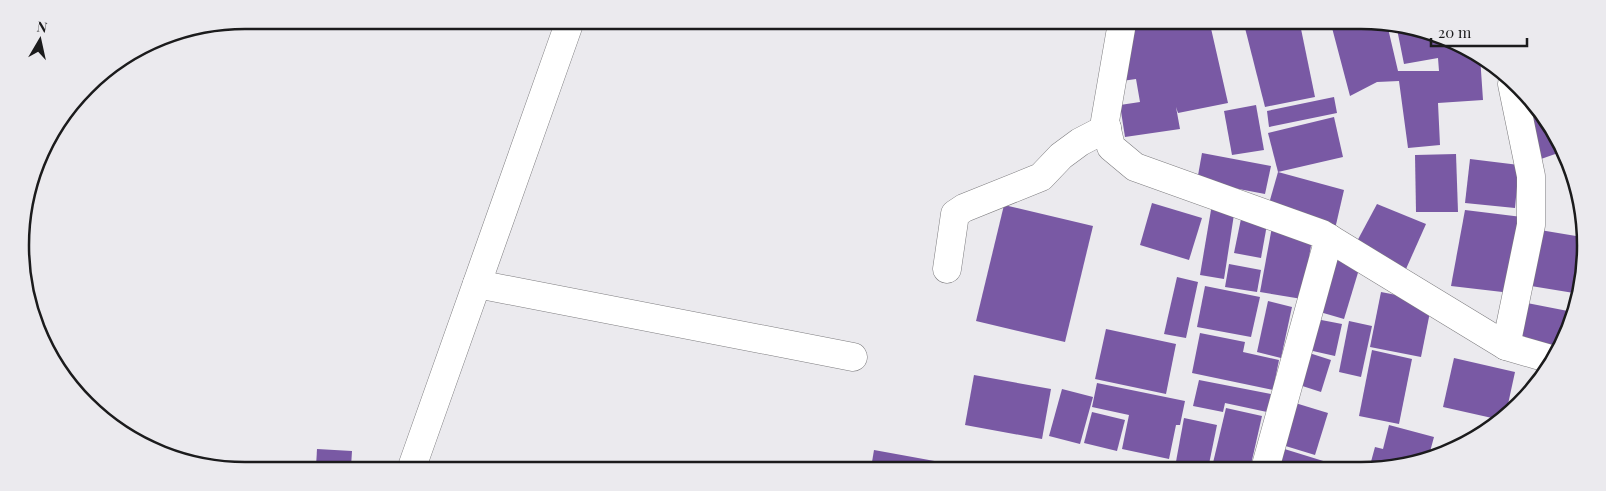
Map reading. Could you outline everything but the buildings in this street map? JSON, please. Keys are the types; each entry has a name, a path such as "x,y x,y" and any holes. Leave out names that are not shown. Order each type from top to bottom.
{"street":[{"path":"414,462 567,29"},
{"path":"1121,29 1105,121 1111,148 1135,167 1329,238 1506,346 1546,358"},
{"path":"1506,346 1531,225 1531,176 1514,92"},
{"path":"947,269 956,214 981,201 1041,177 1061,156 1080,142 1107,128"},
{"path":"1267,462 1329,238"},
{"path":"477,284 853,357"}]}
